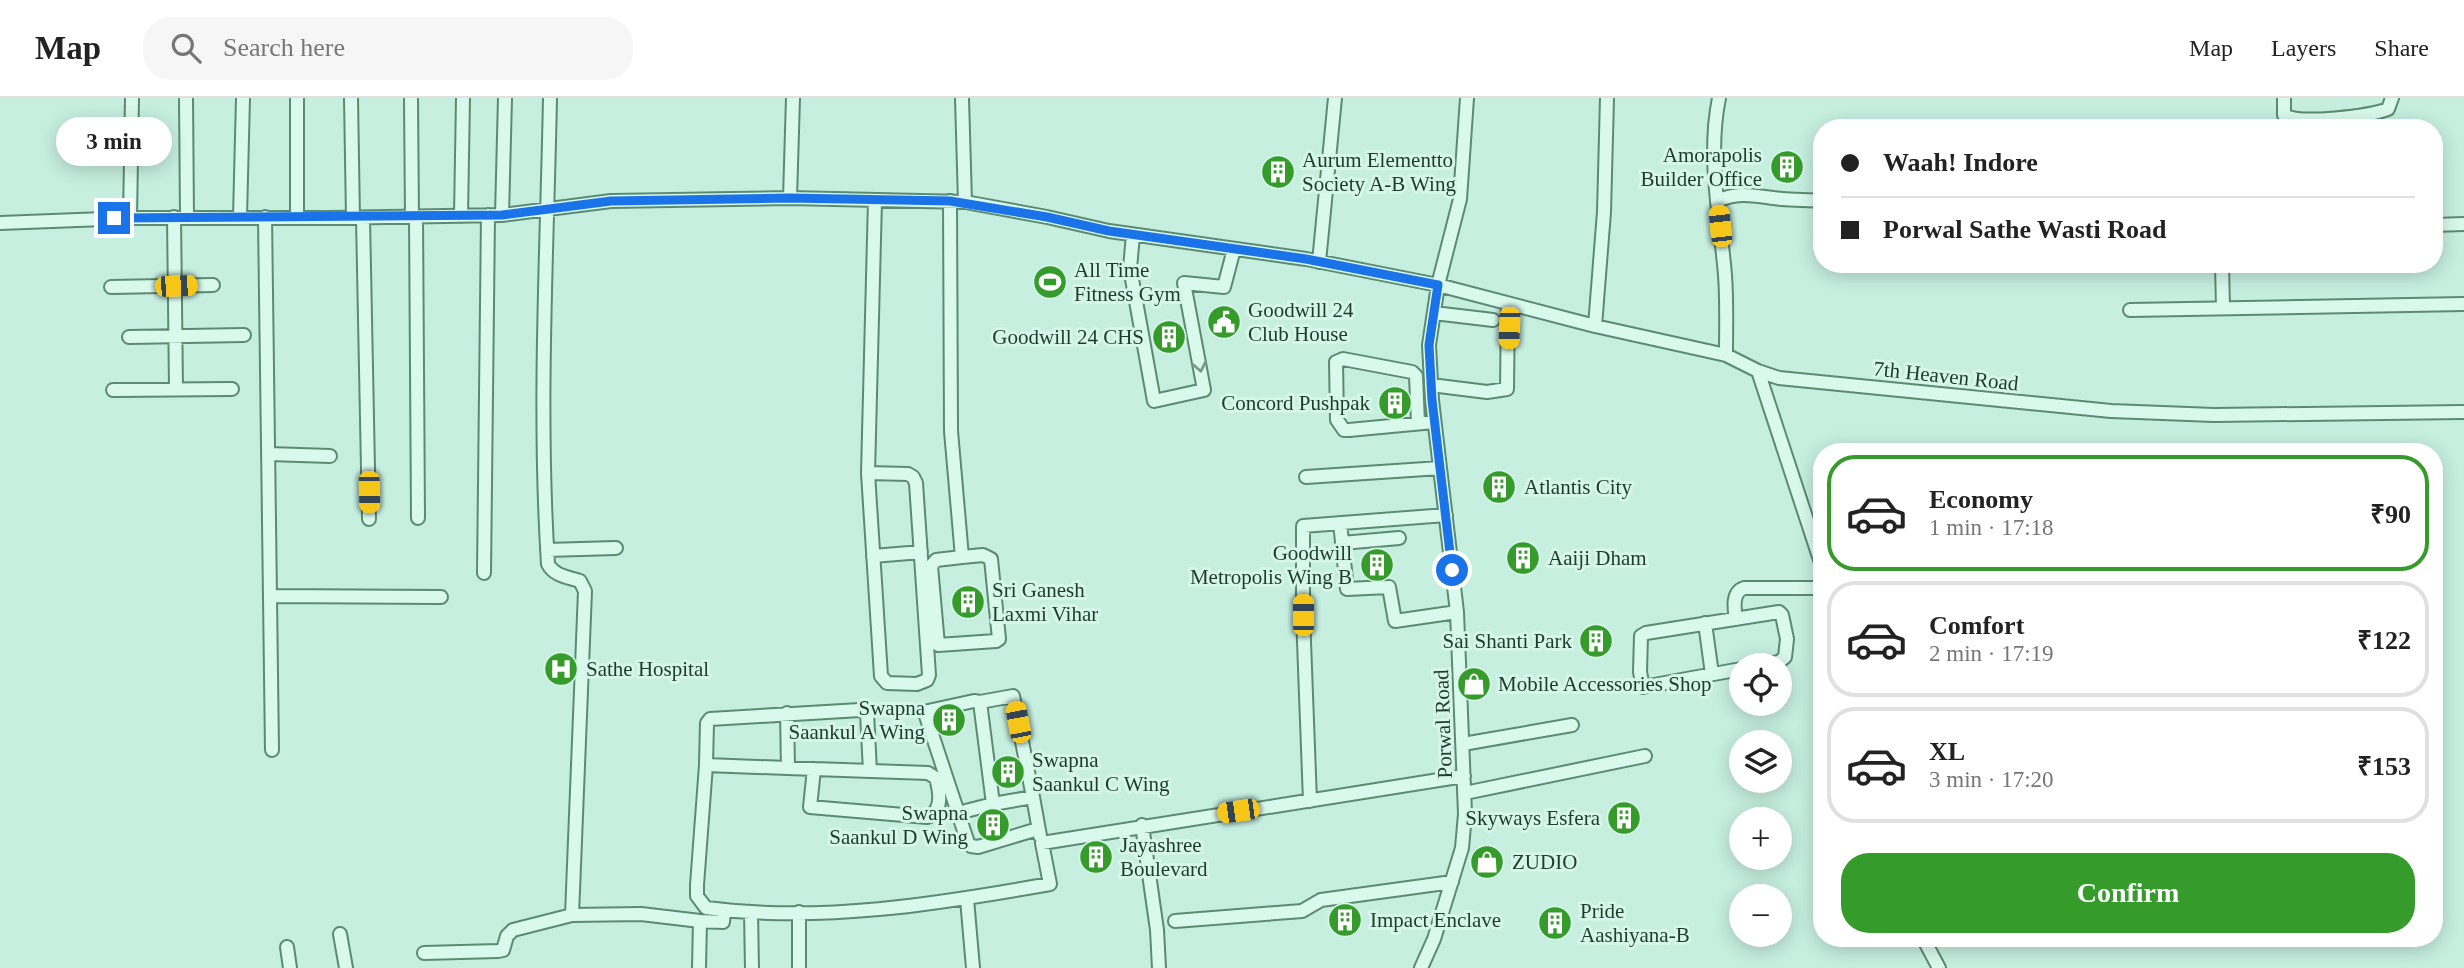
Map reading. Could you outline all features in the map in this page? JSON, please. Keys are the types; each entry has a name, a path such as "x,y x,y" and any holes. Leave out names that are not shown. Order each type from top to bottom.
{"street":[{"path":"130,218 132,98"},
{"path":"176,389 176,286 186,98"},
{"path":"240,217 243,98"},
{"path":"297,98 297,218"},
{"path":"351,98 369,519"},
{"path":"411,98 418,518"},
{"path":"461,216 463,98"},
{"path":"502,215 505,98"},
{"path":"550,98 544,395 547,550 551,570 580,581 584,591 572,915"},
{"path":"790,198 793,98"},
{"path":"962,98 965,202"},
{"path":"1319,262 1335,98"},
{"name":"Porwal Road","path":"1421,968 1434,939 1462,848 1465,793 1457,612 1434,422 1429,345 1438,285 1461,199 1467,98"},
{"path":"1595,326 1604,212 1607,98"},
{"path":"1720,98 1716,115 1714,159 1725,276 1726,355"},
{"path":"2284,98 2284,115 2290,119 2304,119 2357,117 2378,113 2388,109 2392,98"},
{"path":"1717,201 1730,195 1742,194 1813,201"},
{"name":"7th Heaven Road","path":"0,223 180,217 358,218 502,215 611,201 790,198 965,202 1133,234 1319,262 1438,285 1595,326 1726,355 1779,378 2111,411 2214,415 2464,412"},
{"path":"869,473 908,474 916,483 929,675 927,680 917,684 887,683 881,676 869,473 875,200"},
{"path":"950,201 951,430 962,557"},
{"path":"484,573 488,215"},
{"path":"265,217 272,750"},
{"path":"2443,225 2464,224"},
{"path":"1133,234 1130,268 1154,401 1204,390 1184,283 1224,288 1234,249"},
{"path":"2222,273 2223,308"},
{"path":"111,287 213,285"},
{"path":"1432,385 1487,392 1507,389 1508,304"},
{"path":"2130,310 2464,304"},
{"path":"1434,313 1493,320"},
{"path":"130,337 244,335"},
{"path":"1418,424 1416,376 1412,372 1343,359 1336,362 1337,420 1344,430 1418,424 1434,422"},
{"path":"1758,371 1813,539"},
{"path":"113,390 232,389"},
{"path":"269,454 330,456"},
{"path":"1306,477 1440,468"},
{"path":"1310,801 1303,615 1303,526 1446,515"},
{"path":"1340,523 1348,589 1389,587 1394,621 1457,612"},
{"path":"1342,543 1399,538"},
{"path":"547,550 616,548"},
{"path":"873,556 921,552"},
{"path":"983,555 991,559 999,639 938,645 931,566 936,560 962,557 983,555"},
{"path":"1736,619 1738,590 1813,588"},
{"path":"271,596 441,597"},
{"path":"1729,671 1643,687 1640,682 1641,636 1779,612 1782,614 1787,639 1785,653"},
{"path":"1705,623 1712,674"},
{"path":"870,771 867,716 864,710 710,719 707,723 697,896 706,908 751,912 877,911 1050,884 1013,696 934,708 928,711 926,716 971,846 978,847 1038,829"},
{"path":"980,702 993,804"},
{"path":"787,713 789,768"},
{"path":"1463,744 1572,725"},
{"path":"1465,793 1645,756"},
{"path":"706,765 870,771 932,775 938,784 939,808 936,813 926,817 810,807 814,769"},
{"path":"1042,843 1464,776"},
{"path":"958,813 1033,797"},
{"path":"1142,825 1157,930 1158,968"},
{"path":"1175,922 1302,911 1321,900 1452,882"},
{"path":"967,899 973,968"},
{"path":"424,953 503,950 507,936 513,930 572,915 641,914 723,922 724,910"},
{"path":"751,912 752,968"},
{"path":"799,912 799,968"},
{"path":"699,968 700,921"},
{"path":"340,934 346,968"},
{"path":"287,947 290,968"},
{"path":"1928,947 1939,968"}],"place":[{"name":"Amorapolis Builder Office","path":"1787,167"},
{"name":"Aurum Elementto Society A-B Wing","path":"1278,172"},
{"name":"All Time Fitness Gym","path":"1050,282"},
{"name":"Goodwill 24 Club House","path":"1224,322"},
{"name":"Goodwill 24 CHS","path":"1169,337"},
{"name":"Concord Pushpak","path":"1395,403"},
{"name":"Atlantis City","path":"1499,487"},
{"name":"Aaiji Dham","path":"1523,558"},
{"name":"Goodwill Metropolis Wing B","path":"1377,565"},
{"name":"Sri Ganesh Laxmi Vihar","path":"968,602"},
{"name":"Sai Shanti Park","path":"1596,641"},
{"name":"Sathe Hospital","path":"561,669"},
{"name":"Mobile Accessories Shop","path":"1474,684"},
{"name":"Swapna Saankul A Wing","path":"949,720"},
{"name":"Swapna Saankul C Wing","path":"1008,772"},
{"name":"Skyways Esfera","path":"1624,818"},
{"name":"Swapna Saankul D Wing","path":"993,825"},
{"name":"Jayashree Boulevard","path":"1096,857"},
{"name":"ZUDIO","path":"1487,862"},
{"name":"Impact Enclave","path":"1345,920"},
{"name":"Pride Aashiyana-B","path":"1555,923"}],"route":[{"path":"114,218 502,215 611,201 790,198 950,201 1047,217 1109,231 1306,259 1438,285 1429,345 1432,400 1452,570"}]}
